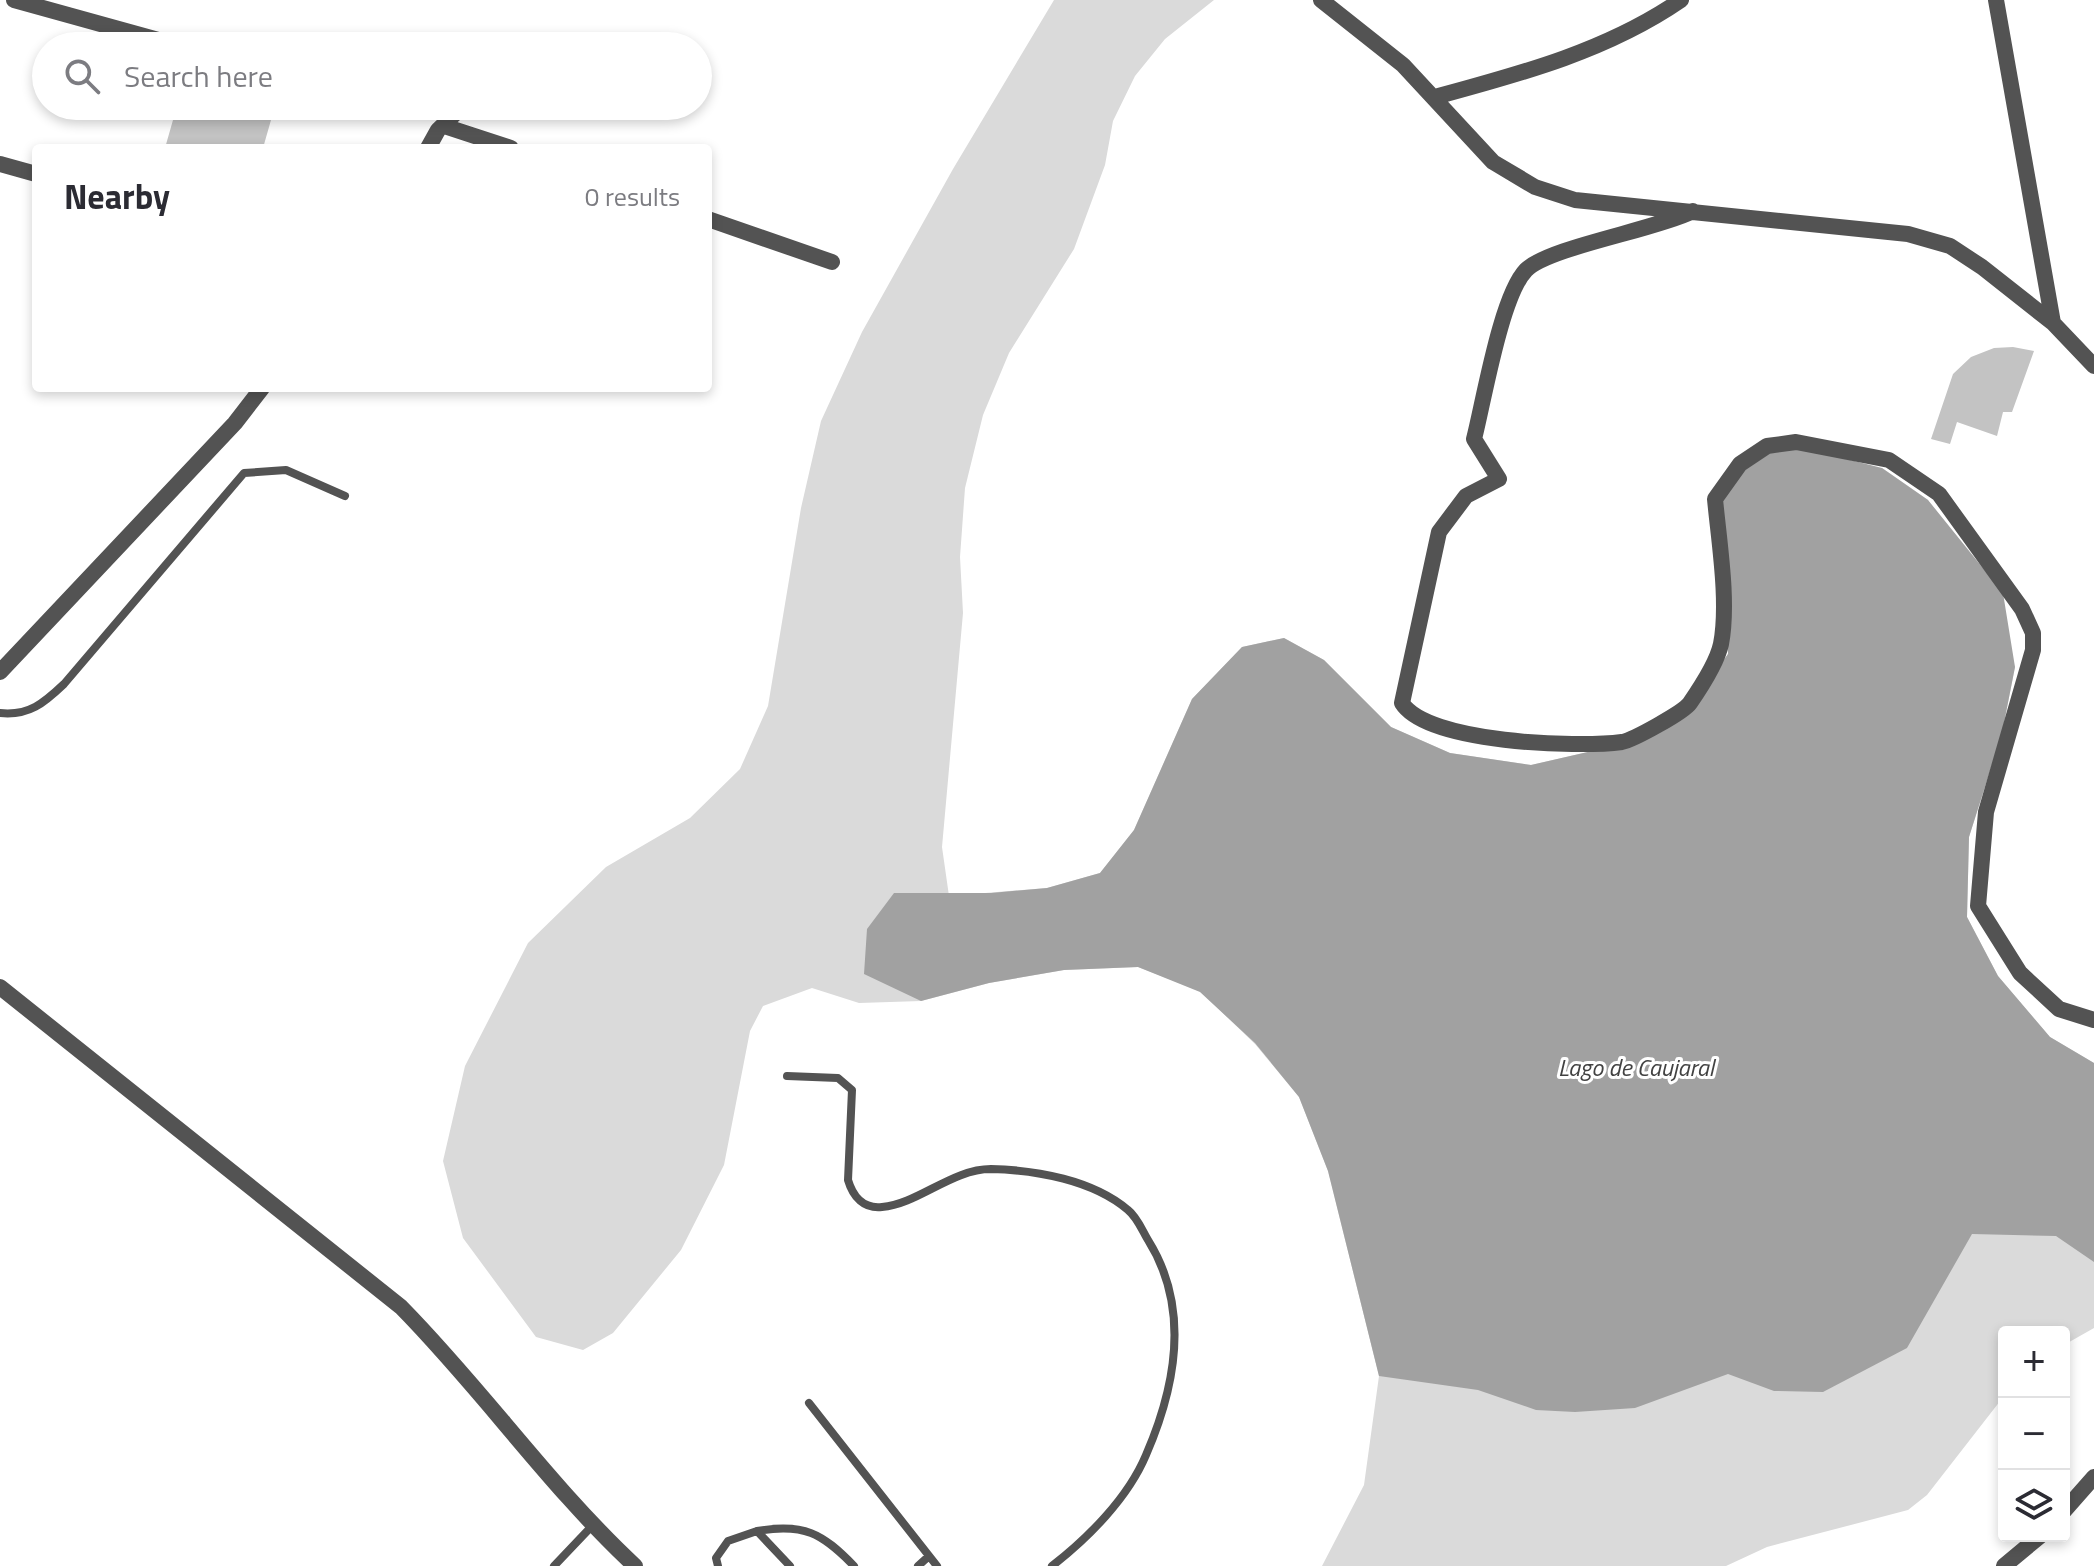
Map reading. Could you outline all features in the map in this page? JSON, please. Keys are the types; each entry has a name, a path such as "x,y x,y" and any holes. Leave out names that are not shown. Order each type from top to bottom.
{"street":[{"path":"14,0 129,32"},
{"path":"1321,0 1403,65 1493,162 1535,187 1575,200 1908,234 1950,246 2053,323 2094,366"},
{"path":"1435,97 1549,65 1592,48 1681,0"},
{"path":"1996,0 2053,323"},
{"path":"431,144 450,120"},
{"path":"444,126 499,144"},
{"path":"0,164 32,173"},
{"path":"1693,211 1672,221 1554,256 1527,269 1510,294 1474,439 1499,479 1466,496 1439,532 1402,703 1409,714 1452,731 1540,744 1626,742 1688,707 1720,645 1720,559 1715,499 1740,464 1767,446 1796,442 1889,460 1939,494 2022,609 2033,633 2033,650 1986,812 1978,906 2020,973 2059,1009 2094,1020"},
{"path":"712,220 832,262"},
{"path":"0,672 235,423 259,392"},
{"path":"0,987 401,1307 455,1362 592,1526 635,1566"},
{"path":"2070,1504 2094,1477"},
{"path":"2004,1566 2033,1542"}],"lane":[{"path":"0,713 15,715 35,709 64,684 244,473 286,470 345,496"},
{"path":"787,1076 838,1078 852,1090 848,1180 852,1193 865,1205 883,1207 949,1179 988,1169 1024,1172 1103,1192 1131,1212 1152,1246 1169,1281 1176,1335 1173,1369 1160,1414 1145,1457 1125,1490 1078,1546 1052,1566"},
{"path":"809,1403 937,1566"},
{"path":"554,1566 592,1526"},
{"path":"718,1566 716,1558 728,1541 781,1527 810,1531 825,1539 854,1566"},
{"path":"757,1531 790,1566"},
{"path":"918,1566 929,1556"}],"shaded area":[{"name":"Lago de Caujaral","path":"1054,0 1214,0 1165,39 1135,76 1113,121 1105,165 1074,249 1009,353 983,415 965,488 960,557 963,613 942,847 949,896 1047,888 1100,873 1134,830 1192,699 1242,647 1284,638 1324,660 1391,727 1450,753 1531,765 1627,743 1689,710 1728,654 1727,568 1882,468 1928,500 2015,667 2002,733 1969,837 1967,917 1998,976 2050,1037 2094,1063 2094,1328 2070,1342 2070,1326 1998,1326 1998,1404 1927,1495 1908,1510 1767,1547 1726,1566 1322,1566 1364,1485 1379,1376 1328,1171 1299,1097 1255,1044 1200,991 1138,967 1064,970 989,983 921,1001 859,1003 812,988 763,1006 750,1031 724,1165 681,1250 613,1333 583,1350 536,1337 463,1238 443,1161 465,1066 528,943 606,867 690,818 740,769 768,706 801,508 821,421 862,332 953,169"}],"water":[{"name":"Lago de Caujaral","path":"1803,448 1882,468 1928,500 2003,593 2015,667 2002,733 1969,837 1967,917 1998,976 2050,1037 2094,1063 2094,1262 2056,1236 1972,1234 1907,1348 1823,1392 1774,1391 1728,1374 1635,1408 1575,1412 1536,1410 1478,1390 1379,1376 1328,1171 1299,1097 1255,1043 1200,992 1138,967 1064,970 989,983 921,1001 864,974 867,929 894,893 991,893 1047,888 1100,873 1134,830 1192,699 1242,647 1284,638 1324,660 1391,727 1450,753 1531,765 1627,743 1689,710 1728,654 1727,568 1719,500 1751,456"}],"building":[{"path":"173,120 271,120 264,144 166,144"},
{"path":"2013,347 2034,351 2012,412 2003,412 1997,436 1957,422 1950,444 1931,439 1953,374 1971,357 1994,348"}]}
